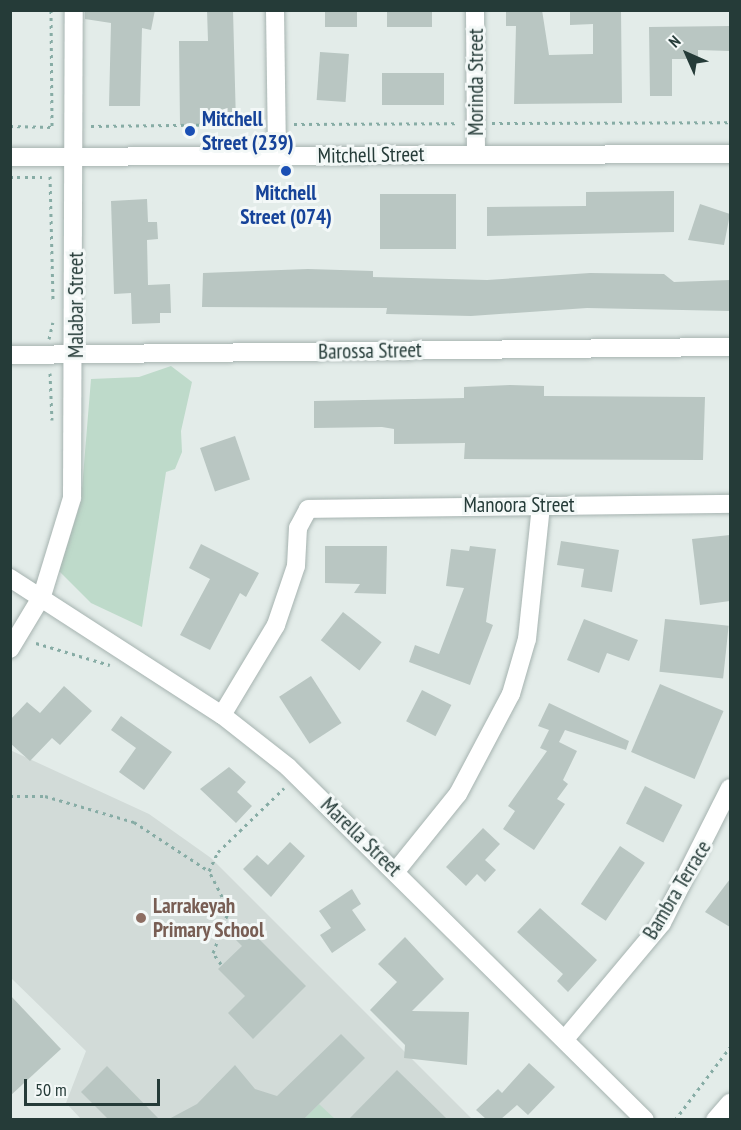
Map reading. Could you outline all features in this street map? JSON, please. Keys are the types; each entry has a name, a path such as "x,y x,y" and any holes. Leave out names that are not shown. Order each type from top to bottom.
{"street":[{"name":"Malabar Street","path":"15,641 42,596 72,498 76,354 74,10"},
{"path":"275,10 277,156"},
{"name":"Morinda Street","path":"475,10 476,154"},
{"name":"Mitchell Street","path":"10,157 730,154"},
{"name":"Barossa Street","path":"10,355 730,347"},
{"name":"Manoora Street","path":"222,715 276,625 296,566 298,528 308,509 730,504"},
{"path":"396,871 458,794 511,694 526,639 541,505"},
{"name":"Marella Street","path":"10,578 42,596 222,715 288,767 645,1119"},
{"name":"Bambra Terrace","path":"565,1040 662,923 730,788"},
{"path":"716,1119 730,1103"}],"path":[{"path":"10,126 52,126 51,10"},
{"path":"482,123 730,122"},
{"path":"281,124 470,123"},
{"path":"89,128 269,124"},
{"path":"49,341 54,322 49,177 54,172"},
{"path":"50,365 52,423"},
{"path":"15,641 119,667"},
{"path":"209,872 218,852 285,787 276,779"},
{"path":"10,796 45,796 134,822 209,872 229,910 213,953 220,964"},
{"path":"675,1119 730,1047"}],"shaded area":[{"name":"Larrakeyah Primary School","path":"10,750 149,814 211,858 472,1119 81,1119 66,1103 86,1051 11,978"}],"green space":[{"path":"171,366 192,382 181,431 182,452 175,469 166,472 142,627 91,603 59,571 81,501 91,379 139,377"},
{"path":"319,1104 335,1119 304,1119"}],"building":[{"path":"85,10 155,10 151,30 142,28 140,106 109,106 111,23 85,19"},
{"path":"207,10 233,10 236,123 180,125 179,41 208,41"},
{"path":"325,10 357,10 357,27 325,27"},
{"path":"387,10 432,10 432,27 387,27"},
{"path":"506,10 542,10 549,55 593,54 593,24 570,25 570,10 621,10 622,103 514,104 516,26 506,26"},
{"path":"730,26 730,51 698,50 698,59 672,59 672,96 650,96 649,27"},
{"path":"320,52 349,54 346,102 317,100"},
{"path":"382,73 444,73 444,105 382,105"},
{"path":"674,191 674,232 487,236 487,207 586,206 586,192"},
{"path":"380,194 456,194 456,249 380,249"},
{"path":"147,199 148,222 157,222 158,239 147,240 148,285 170,284 171,313 160,313 160,323 132,324 131,293 114,294 111,201"},
{"path":"700,204 730,214 724,245 688,240"},
{"path":"308,269 373,271 373,277 487,280 590,273 664,274 674,282 730,280 730,311 587,308 471,316 386,314 387,308 202,307 203,273"},
{"path":"544,386 544,396 705,397 703,460 464,459 465,443 394,444 394,429 382,427 314,428 314,401 464,398 464,387"},
{"path":"235,436 250,479 215,492 200,448"},
{"path":"730,535 730,601 700,605 692,539"},
{"path":"561,541 619,550 612,592 581,587 584,569 557,565"},
{"path":"201,544 259,573 246,597 240,593 210,650 180,635 210,579 189,568"},
{"path":"325,546 387,546 386,594 354,593 360,584 325,583"},
{"path":"470,546 496,549 486,622 493,625 470,685 409,662 415,645 439,654 464,588 446,586 451,549 469,551"},
{"path":"343,612 382,642 359,671 321,640"},
{"path":"584,619 638,640 629,661 607,653 599,673 567,660"},
{"path":"665,619 729,626 723,678 659,672"},
{"path":"311,676 341,723 310,744 279,697"},
{"path":"660,684 724,711 695,779 631,752"},
{"path":"64,686 92,711 60,745 52,738 30,761 10,743 10,720 27,702 40,713"},
{"path":"422,690 451,705 436,736 406,721"},
{"path":"549,703 629,741 626,750 565,730 559,742 577,751 563,780 568,784 557,799 565,804 534,850 503,829 515,811 508,806 547,751 540,748 549,730 538,726"},
{"path":"121,716 172,752 144,790 119,772 136,748 111,730"},
{"path":"229,767 246,782 237,792 252,806 236,823 200,789"},
{"path":"645,786 682,805 663,842 626,823"},
{"path":"483,828 500,844 485,860 496,870 485,882 477,874 466,886 446,867"},
{"path":"290,842 305,856 271,897 243,869 257,855 268,865"},
{"path":"620,846 645,863 606,921 581,904"},
{"path":"730,879 730,927 705,912"},
{"path":"352,889 361,904 352,910 366,930 332,953 320,935 331,928 319,911"},
{"path":"540,908 597,960 568,992 557,981 563,974 517,932"},
{"path":"247,927 306,986 253,1039 228,1013 245,996 218,969 242,946 236,940"},
{"path":"405,937 444,979 412,1011 469,1012 467,1065 404,1058 405,1045 370,1010 397,982 378,964"},
{"path":"10,995 61,1049 10,1096"},
{"path":"341,1034 365,1058 304,1119 169,1119 197,1104 235,1065 255,1089 277,1096"},
{"path":"529,1063 555,1087 528,1115 517,1105 501,1119 486,1119 476,1110 498,1089 502,1093"},
{"path":"107,1066 159,1119 108,1119 81,1092"},
{"path":"397,1070 447,1119 349,1119"}],"place":[{"name":"Mitchell Street (239)","path":"190,131"},
{"name":"Mitchell Street (074)","path":"286,171"},
{"name":"Larrakeyah Primary School","path":"141,918"}]}
